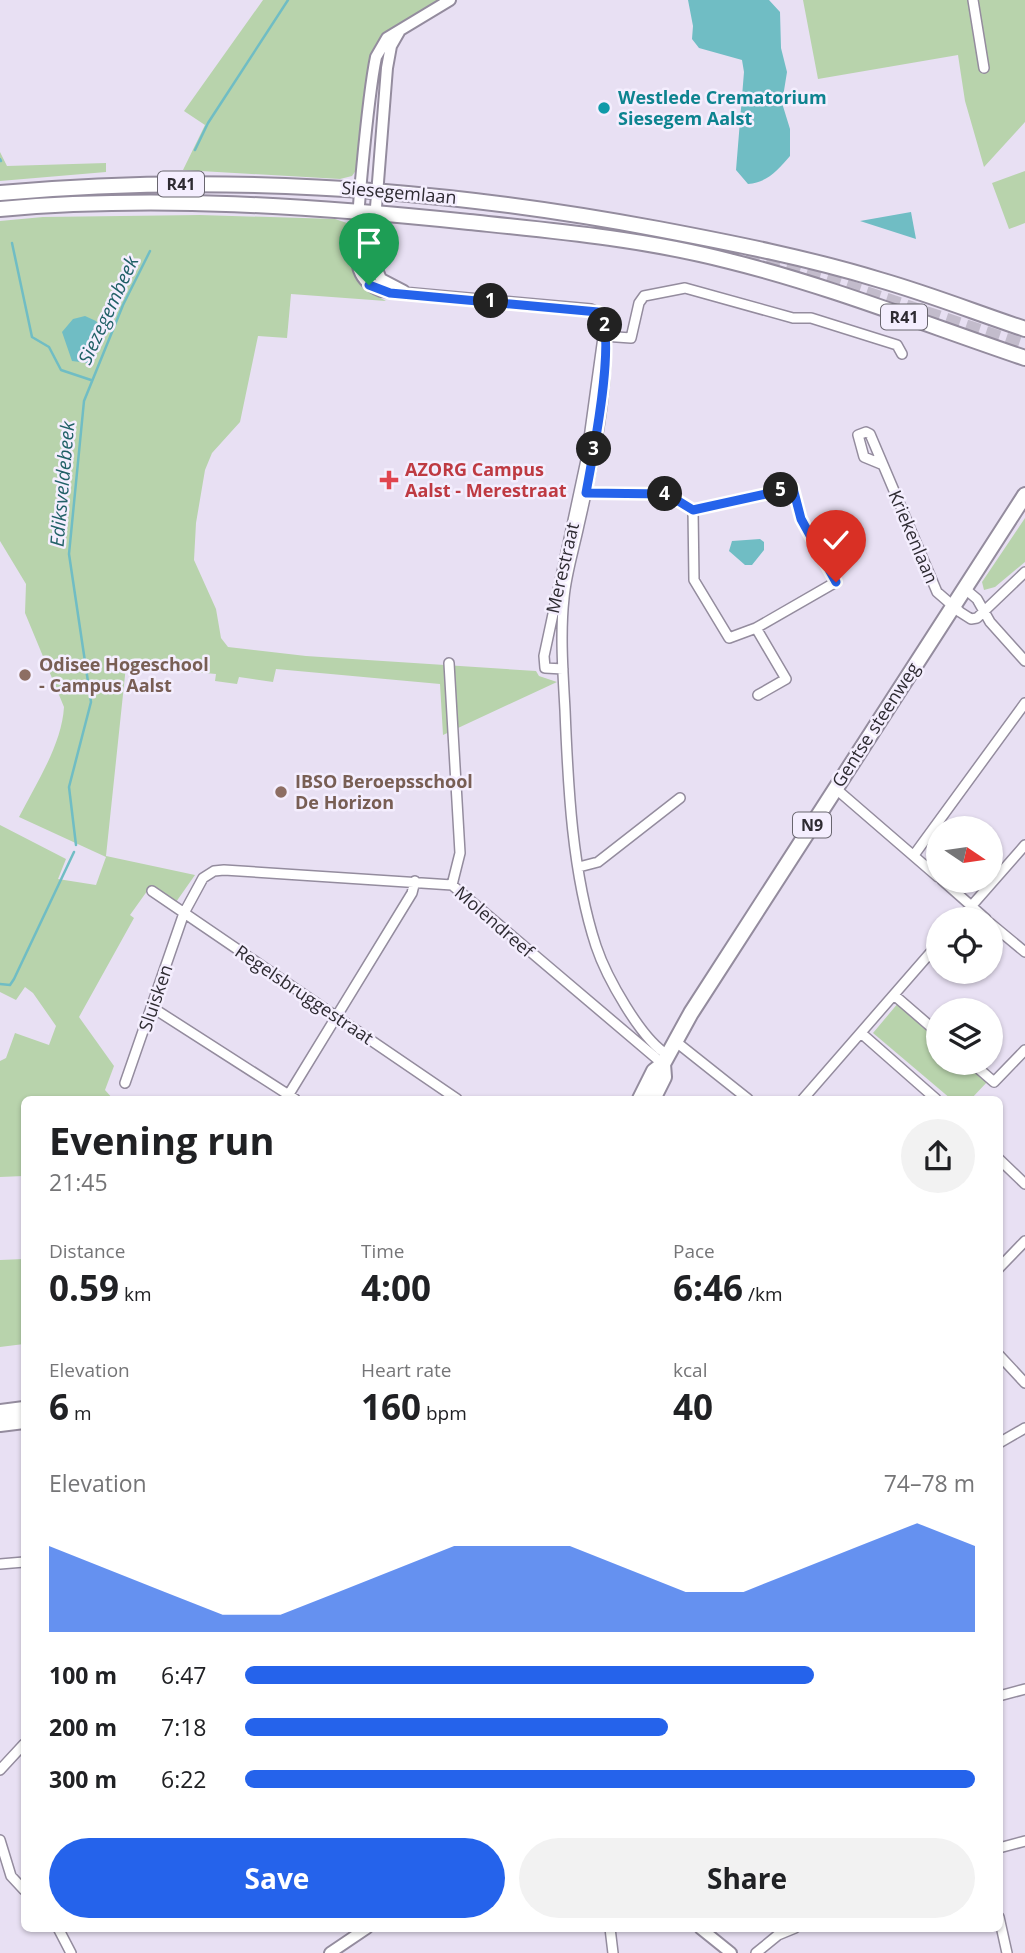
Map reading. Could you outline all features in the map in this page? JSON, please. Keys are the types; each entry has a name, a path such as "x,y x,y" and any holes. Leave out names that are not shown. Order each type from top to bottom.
{"main road":[{"name":"Siesegemlaan","path":"0,192 199,184 362,189 461,198 718,240 880,279 1025,329"},
{"name":"Siesegemlaan","path":"0,209 123,204 268,205 579,233 653,244 743,265 1025,358"},
{"name":"Gentse steenweg","path":"642,1096 654,1071 665,1060 835,788 1025,495"},
{"name":"Gentse steenweg","path":"654,1096 664,1077 665,1060"},
{"path":"0,1412 21,1409"},
{"path":"0,1423 21,1421"}],"street":[{"path":"450,0 387,38 376,57 360,212 357,264 363,278 382,291 591,310 602,315 605,333 631,338 639,303 644,296 685,288 793,318 823,322 897,345 902,354"},
{"path":"973,0 984,68"},
{"path":"408,23 397,34 389,57 372,258 375,269 388,285 413,294"},
{"name":"Merestraat","path":"605,333 606,361 586,493 564,598 563,669 570,802 579,867 596,948 632,1016 665,1060"},
{"name":"Merestraat","path":"563,669 545,668 544,656 586,460 605,333"},
{"name":"Kriekenlaan","path":"881,464 937,592 952,606"},
{"path":"586,493 667,494 693,510 793,488 801,519 836,582 756,628 737,637 728,637 694,580 693,510"},
{"path":"952,606 971,619 986,611 1025,572"},
{"path":"964,588 986,611 990,622 1025,662"},
{"path":"756,628 786,679 758,695"},
{"path":"449,663 460,853 452,885"},
{"path":"914,855 1025,703"},
{"path":"835,788 926,866"},
{"path":"579,867 598,862 680,798"},
{"path":"956,893 971,906 1025,845"},
{"name":"Molendreef","path":"184,913 203,878 214,871 452,885 620,1029 665,1060"},
{"path":"291,1096 412,893 415,881"},
{"name":"Regelsbruggestraat","path":"152,891 453,1096"},
{"name":"Sluisken","path":"125,1083 184,913"},
{"path":"1003,934 1025,952"},
{"path":"806,1096 926,958"},
{"path":"894,995 926,1023"},
{"path":"153,1008 287,1096"},
{"path":"620,1029 632,1016"},
{"path":"861,1033 933,1096"},
{"path":"675,1041 744,1096"},
{"path":"1003,1073 1025,1050"},
{"path":"986,1075 994,1082 1001,1075"},
{"path":"1003,1162 1025,1184"},
{"path":"1003,1264 1025,1241"},
{"path":"1003,1359 1025,1383"},
{"path":"1003,1441 1025,1428"},
{"path":"0,1564 21,1562"},
{"path":"1003,1695 1025,1689"},
{"path":"0,1770 21,1747"},
{"path":"0,1840 11,1876 21,1887"},
{"path":"1003,1847 1025,1841"},
{"path":"60,1932 71,1953"},
{"path":"330,1953 360,1932"},
{"path":"610,1932 613,1953"},
{"path":"705,1932 731,1953"},
{"path":"756,1953 778,1932"},
{"path":"1002,1932 1007,1953"}],"green space":[{"path":"263,0 439,0 383,35 375,47 357,169 352,176 340,179 183,170 205,125 184,111"},
{"path":"803,0 1025,0 1025,122 984,167 965,101 958,55 818,79"},
{"path":"0,152 7,166 106,163 106,172 0,181"},
{"path":"1025,171 1025,223 1009,229 992,183"},
{"path":"200,215 335,219 347,223 354,247 355,273 360,281 386,301 291,294 287,338 258,336 240,422 212,453 205,470 196,523 194,560 216,609 221,638 228,647 306,656 536,671 539,676 557,682 443,735 440,684 276,669 273,682 239,677 237,684 215,681 216,674 126,666 106,856 195,875 176,902 150,887 130,915 134,918 79,1017 114,1066 105,1090 110,1096 21,1096 21,1176 0,1177 0,1061 6,1058 15,1033 49,1045 56,1026 33,993 25,987 16,1000 0,992 0,825 66,859 58,879 96,885 106,857 19,817 59,735 64,707 25,613 26,584 0,541 0,221 43,217"},
{"path":"1025,518 1025,562 995,587 984,590 982,582"},
{"path":"899,1002 926,1026 926,1075 981,1075 988,1081 974,1096 947,1096 873,1033"},
{"path":"21,1259 21,1344 0,1347 0,1260"}],"water":[{"path":"688,0 769,0 780,12 781,48 787,72 782,103 790,129 790,156 776,171 761,181 748,184 736,170 744,72 742,60 699,48 692,39 693,26"},
{"path":"911,212 916,239 860,221"},
{"path":"85,316 96,321 104,332 88,363 72,361 62,332 73,319"},
{"path":"760,539 764,542 764,550 752,565 745,565 729,551 732,541"}],"waterway":[{"name":"Siezegembeek","path":"195,150 208,123 288,0"},
{"name":"Ediksveldebeek","path":"12,243 32,337 49,347 61,370 91,380"},
{"name":"Ediksveldebeek","path":"76,845 69,787 91,702 69,554 84,401 123,305 150,251"},
{"path":"0,984 10,985 14,979 74,852"}],"tunnel":[{"path":"684,244 794,269 1025,346"}],"place":[{"name":"Westlede Crematorium Siesegem Aalst","path":"604,108"},
{"name":"AZORG Campus Aalst - Merestraat","path":"389,480"},
{"name":"Odisee Hogeschool - Campus Aalst","path":"25,675"},
{"name":"IBSO Beroepsschool De Horizon","path":"281,792"}],"route":[{"path":"369,285 390,293 598,312 606,322 607,350 586,493 667,494 693,510 793,488 801,519 836,582"}]}
